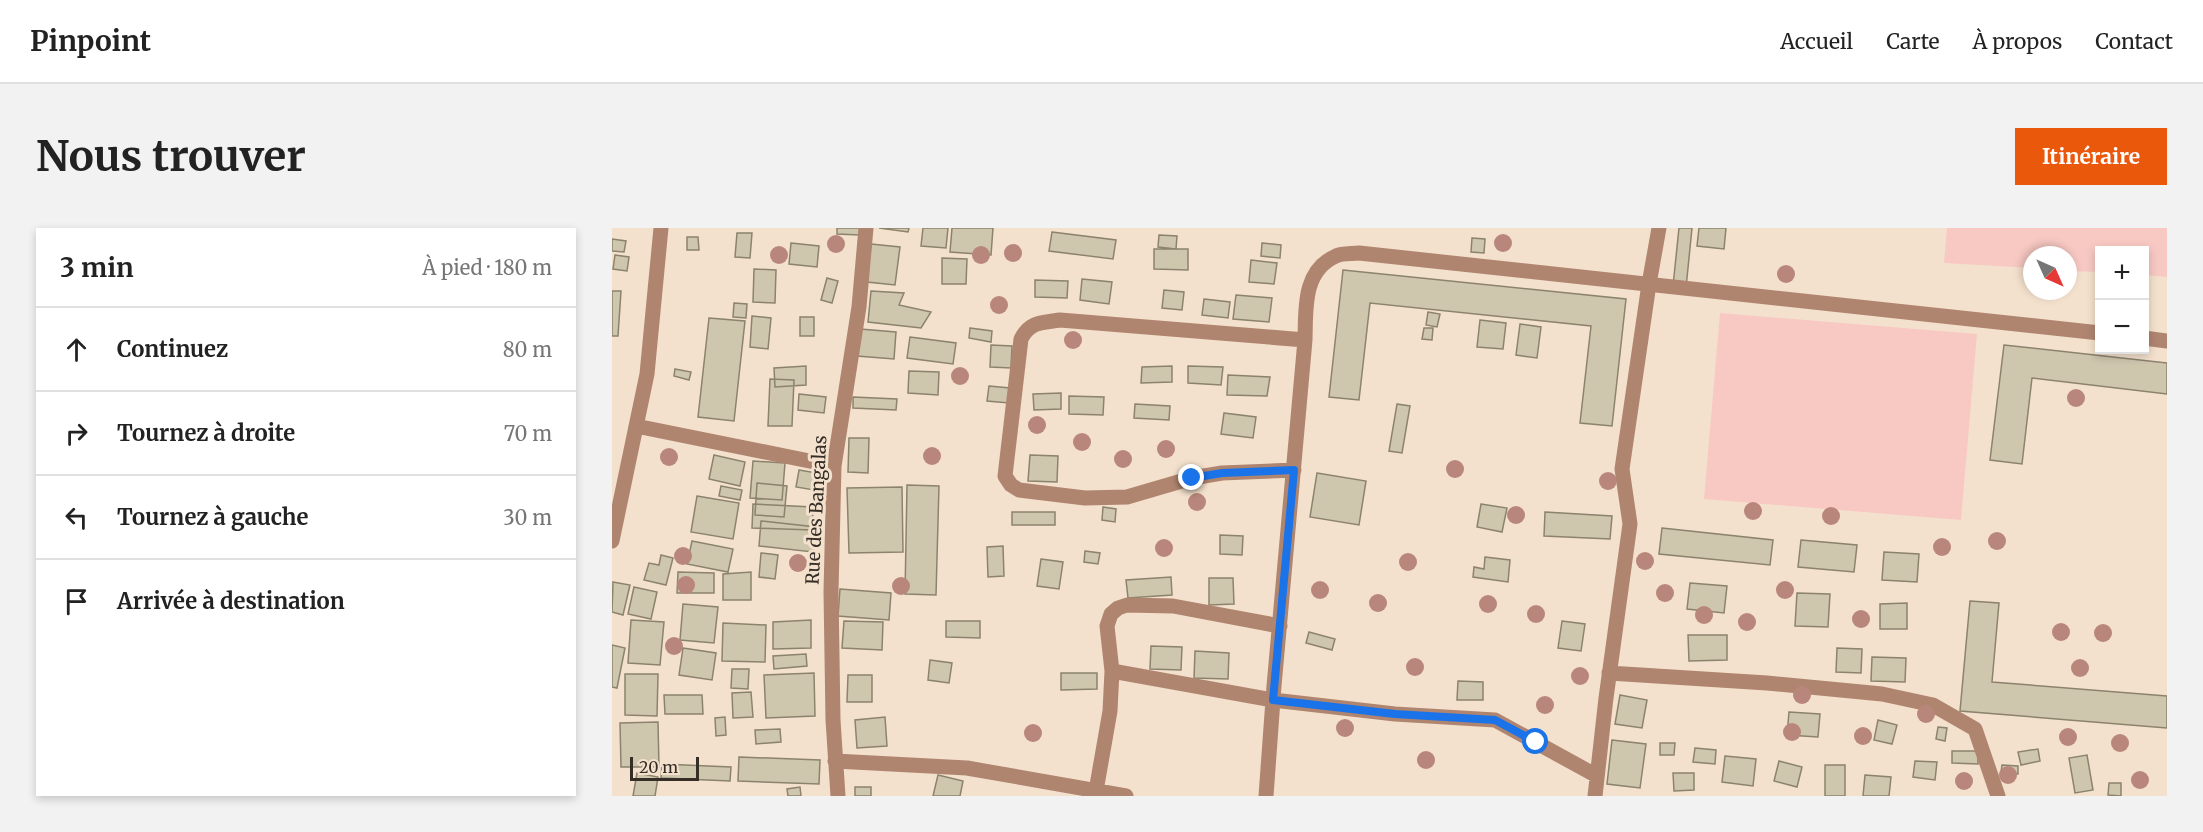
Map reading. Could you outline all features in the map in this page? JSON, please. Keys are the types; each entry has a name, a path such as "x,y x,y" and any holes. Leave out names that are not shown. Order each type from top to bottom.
{"street":[{"path":"612,541 647,374 660,228"},
{"name":"Rue des Bangalas","path":"838,796 831,592 834,466 859,307 866,228"},
{"path":"1595,796 1630,524 1622,469 1648,284 1659,228"},
{"path":"1266,796 1305,340 1306,295 1318,269 1336,256 1359,253 2095,332"},
{"path":"1294,470 1222,473 1192,478 1127,497 1085,498 1019,490 1011,485 1005,476 1021,339 1031,325 1060,320 1305,340"},
{"path":"2149,339 2167,341"},
{"path":"636,426 834,466"},
{"path":"1105,793 1112,671 1107,626 1111,614 1127,604 1173,606 1280,626"},
{"path":"1112,671 1273,700 1395,714 1495,720 1597,776"},
{"path":"1610,673 1767,683 1871,693 1933,705 1975,729 1998,796"},
{"path":"836,761 967,768 1126,796"}],"shaded area":[{"path":"1947,228 2167,228 2167,277 2149,275 2149,246 2095,246 2095,272 2077,271 2077,246 2023,246 2023,267 1944,263"},
{"path":"1720,313 1977,334 1961,520 1704,499"}],"building":[{"path":"837,228 860,228 859,235 837,234"},
{"path":"879,228 909,228 908,232"},
{"path":"923,228 948,228 946,248 921,246"},
{"path":"952,228 993,228 991,255 950,252"},
{"path":"1679,228 1692,228 1686,288 1673,286"},
{"path":"1699,228 1726,228 1724,249 1697,246"},
{"path":"1052,232 1116,240 1113,259 1049,251"},
{"path":"737,233 752,233 750,258 735,257"},
{"path":"1159,235 1177,236 1176,249 1158,247"},
{"path":"687,237 698,237 699,250 687,250"},
{"path":"1472,238 1485,239 1484,253 1471,252"},
{"path":"612,239 626,241 624,252 612,251"},
{"path":"791,243 819,246 817,267 789,264"},
{"path":"1262,243 1281,245 1280,258 1261,256"},
{"path":"871,244 900,247 895,285 867,282"},
{"path":"1154,249 1188,249 1188,270 1154,269"},
{"path":"615,255 629,257 627,271 613,269"},
{"path":"942,258 967,259 966,284 942,284"},
{"path":"1251,260 1277,263 1274,284 1249,282"},
{"path":"754,269 776,270 775,303 753,302"},
{"path":"1343,270 1626,299 1612,426 1580,423 1591,326 1370,303 1359,400 1329,397"},
{"path":"827,278 838,281 832,303 821,300"},
{"path":"1082,279 1112,282 1109,304 1080,300"},
{"path":"1035,280 1068,281 1067,298 1035,297"},
{"path":"1164,290 1184,292 1182,310 1162,308"},
{"path":"612,291 621,291 618,336 612,336"},
{"path":"871,291 904,293 899,305 931,312 921,328 868,322"},
{"path":"1236,295 1272,298 1269,322 1233,319"},
{"path":"1204,299 1230,302 1228,318 1202,315"},
{"path":"734,303 747,304 746,318 733,317"},
{"path":"1428,312 1440,314 1437,327 1426,325"},
{"path":"752,316 771,318 768,349 750,347"},
{"path":"800,317 814,317 814,336 800,336"},
{"path":"709,318 745,321 734,421 698,417"},
{"path":"1480,320 1506,323 1503,349 1477,347"},
{"path":"1520,324 1541,327 1537,358 1516,355"},
{"path":"970,328 992,331 991,342 969,338"},
{"path":"1424,328 1433,328 1432,340 1422,339"},
{"path":"860,329 896,332 894,359 857,356"},
{"path":"910,337 956,343 953,364 907,358"},
{"path":"991,345 1012,346 1011,368 990,367"},
{"path":"2004,345 2167,363 2167,394 2032,378 2022,464 1990,460"},
{"path":"806,366 806,385 775,387 774,368"},
{"path":"1172,366 1172,382 1141,383 1142,367"},
{"path":"1188,366 1223,367 1221,385 1188,383"},
{"path":"675,369 691,372 689,380 674,376"},
{"path":"909,371 939,372 938,395 908,393"},
{"path":"1228,375 1270,377 1267,396 1227,395"},
{"path":"770,379 794,380 792,426 768,426"},
{"path":"989,386 1010,388 1009,403 987,401"},
{"path":"1061,393 1061,409 1034,410 1033,394"},
{"path":"799,394 826,397 824,413 798,410"},
{"path":"1069,396 1104,397 1103,415 1069,414"},
{"path":"853,397 897,399 896,410 853,408"},
{"path":"1135,404 1170,406 1169,420 1134,418"},
{"path":"1397,404 1410,406 1402,453 1389,451"},
{"path":"1224,413 1256,417 1253,438 1221,434"},
{"path":"849,438 869,438 868,473 848,472"},
{"path":"714,455 745,462 740,486 709,479"},
{"path":"1030,455 1058,456 1057,482 1028,481"},
{"path":"753,461 785,463 782,500 750,498"},
{"path":"799,470 823,474 820,491 796,487"},
{"path":"1317,473 1366,481 1359,525 1310,517"},
{"path":"757,483 787,486 784,517 755,515"},
{"path":"907,485 939,486 936,595 905,594"},
{"path":"721,486 742,490 740,500 719,496"},
{"path":"902,487 903,552 849,553 847,488"},
{"path":"697,496 739,503 733,539 691,532"},
{"path":"753,504 813,507 812,530 752,528"},
{"path":"1481,504 1507,508 1502,532 1477,527"},
{"path":"1103,507 1116,509 1115,522 1102,520"},
{"path":"1012,512 1055,512 1055,525 1012,525"},
{"path":"1545,512 1612,516 1610,539 1544,536"},
{"path":"761,521 816,527 813,552 759,546"},
{"path":"1662,528 1773,540 1770,565 1659,554"},
{"path":"1220,535 1243,536 1242,555 1220,554"},
{"path":"1801,540 1857,545 1854,572 1798,567"},
{"path":"692,541 733,549 728,572 687,564"},
{"path":"1003,546 1004,576 988,577 987,547"},
{"path":"1085,551 1100,553 1098,564 1084,562"},
{"path":"1884,552 1919,554 1917,582 1882,580"},
{"path":"761,553 778,555 775,579 759,577"},
{"path":"661,555 673,558 666,585 644,580 649,563 659,565"},
{"path":"1485,557 1510,560 1508,582 1473,577 1474,567 1484,569"},
{"path":"1041,559 1063,562 1059,589 1037,586"},
{"path":"678,572 714,573 714,593 677,593"},
{"path":"751,572 751,600 723,600 723,574"},
{"path":"1171,577 1172,595 1128,598 1126,580"},
{"path":"1209,578 1233,578 1234,604 1209,605"},
{"path":"613,582 630,585 623,615 612,612"},
{"path":"1690,583 1727,586 1724,613 1687,609"},
{"path":"634,587 657,592 651,619 628,614"},
{"path":"840,589 891,593 889,620 838,616"},
{"path":"1797,593 1830,594 1828,627 1795,626"},
{"path":"1970,601 1999,603 1992,682 2167,696 2167,728 1960,711"},
{"path":"1907,603 1907,629 1880,629 1880,604"},
{"path":"683,604 718,607 714,643 680,640"},
{"path":"631,620 664,622 660,665 628,663"},
{"path":"811,620 811,648 773,649 773,622"},
{"path":"844,621 883,622 882,650 842,648"},
{"path":"946,621 980,621 980,638 946,637"},
{"path":"1562,621 1585,624 1581,651 1558,648"},
{"path":"723,623 766,625 765,662 722,661"},
{"path":"1309,632 1335,639 1332,650 1306,643"},
{"path":"1688,635 1727,635 1727,660 1689,661"},
{"path":"612,645 625,648 617,688 612,687"},
{"path":"1151,646 1182,647 1181,670 1150,669"},
{"path":"683,648 716,653 712,680 679,675"},
{"path":"1837,648 1862,649 1861,673 1836,672"},
{"path":"1195,651 1229,653 1228,679 1194,678"},
{"path":"806,654 807,666 774,669 773,656"},
{"path":"1872,657 1906,658 1905,682 1871,681"},
{"path":"930,660 952,663 949,683 928,680"},
{"path":"732,669 749,669 748,689 731,688"},
{"path":"814,673 815,716 766,718 764,675"},
{"path":"1061,673 1097,673 1097,689 1061,690"},
{"path":"625,674 658,674 657,716 625,715"},
{"path":"848,675 872,675 872,702 847,702"},
{"path":"1458,681 1483,682 1483,700 1457,700"},
{"path":"751,692 753,717 733,718 732,693"},
{"path":"664,695 702,695 703,714 665,714"},
{"path":"1620,695 1647,700 1642,728 1615,724"},
{"path":"1789,712 1820,714 1818,737 1787,735"},
{"path":"725,717 726,735 716,736 715,718"},
{"path":"885,717 887,746 857,748 855,720"},
{"path":"1878,720 1897,725 1892,744 1874,740"},
{"path":"658,722 659,767 621,767 620,723"},
{"path":"1938,727 1947,728 1945,741 1936,739"},
{"path":"780,729 781,742 756,744 755,730"},
{"path":"1612,740 1646,744 1640,788 1607,784"},
{"path":"1660,743 1675,743 1674,755 1660,755"},
{"path":"1695,748 1716,750 1715,764 1693,762"},
{"path":"2038,749 2040,761 2021,765 2018,752"},
{"path":"1952,751 1978,751 1978,764 1952,763"},
{"path":"2087,755 2093,790 2075,793 2069,758"},
{"path":"1725,756 1756,759 1753,786 1722,782"},
{"path":"739,757 820,760 819,784 738,781"},
{"path":"1779,761 1802,767 1797,787 1774,781"},
{"path":"1915,761 1937,762 1935,780 1913,777"},
{"path":"662,764 731,767 730,781 661,778"},
{"path":"1825,765 1845,765 1845,796 1825,796"},
{"path":"2002,765 2018,766 2018,774 2001,772"},
{"path":"637,773 658,777 655,796 633,796"},
{"path":"1673,773 1694,773 1694,790 1674,791"},
{"path":"938,775 963,781 960,796 933,796"},
{"path":"1865,775 1891,777 1889,796 1863,796"},
{"path":"2109,783 2121,783 2121,796 2108,795"},
{"path":"800,787 801,796 788,796 787,789"},
{"path":"855,787 871,787 871,796 855,796"}],"route":[{"path":"1192,478 1222,473 1294,470 1273,700 1395,714 1495,720 1536,742"}]}
